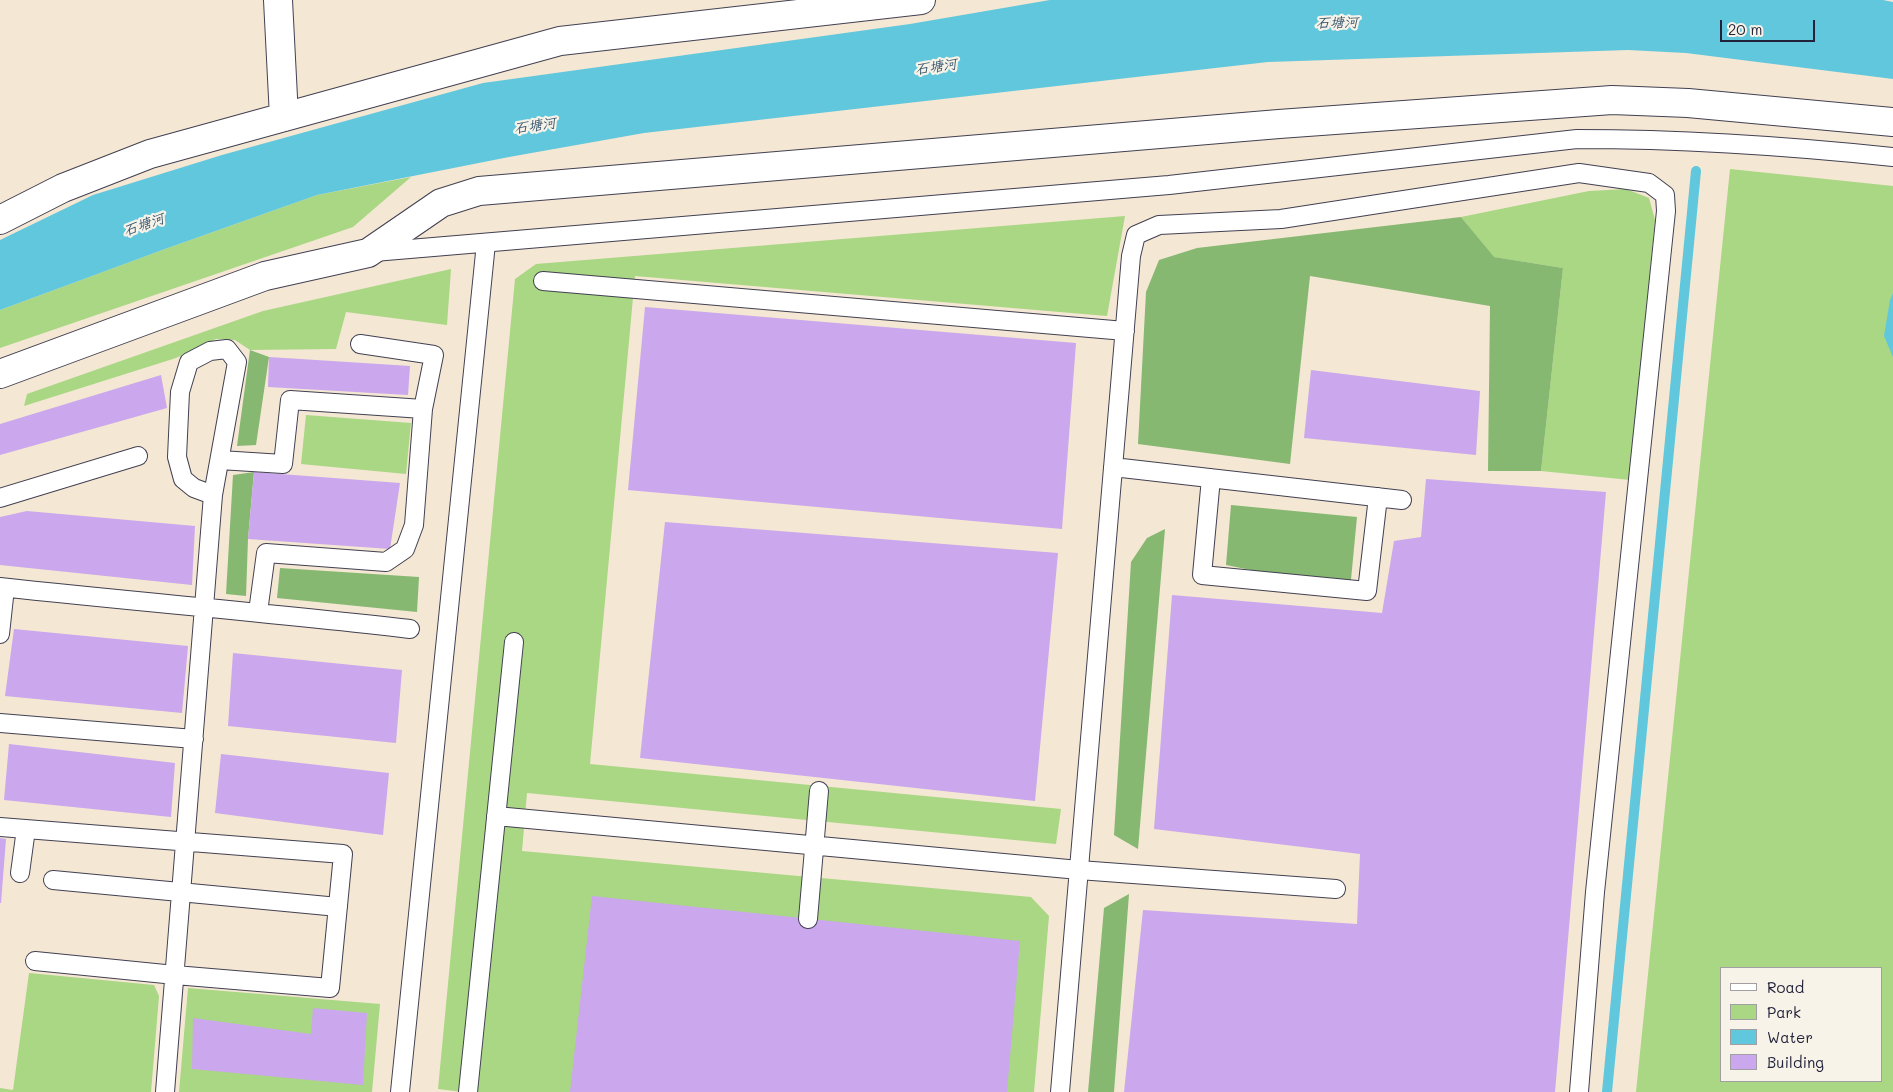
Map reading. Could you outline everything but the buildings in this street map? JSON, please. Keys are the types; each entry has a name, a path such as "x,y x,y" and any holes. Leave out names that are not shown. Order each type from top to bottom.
{"street":[{"path":"278,0 284,117"},
{"path":"0,220 63,188 150,154 560,41 921,0"},
{"path":"0,374 265,276 368,253 441,203 479,191 1279,124 1612,100 1688,103 1893,122"}],"lane":[{"path":"368,253 1170,185 1576,139 1790,146 1893,157"},
{"path":"1060,1092 1131,256 1136,235 1158,225 1281,219 1579,173 1649,184 1666,195 1662,250 1595,892 1579,1092"},
{"path":"400,1092 486,243"},
{"path":"543,281 1125,331"},
{"path":"258,612 266,553 386,562 405,550 414,525 423,409 434,355 360,344"},
{"path":"165,1092 213,495 237,362 227,349 210,352 189,362 180,392 177,457 183,479 194,488 213,495"},
{"path":"220,460 283,464 290,400 423,409"},
{"path":"0,498 138,456"},
{"path":"1113,467 1402,500"},
{"path":"1211,478 1202,575 1367,591 1378,498"},
{"path":"0,634 2,587 410,629"},
{"path":"468,1092 514,642"},
{"path":"0,723 194,739"},
{"path":"808,919 819,791"},
{"path":"496,816 1079,870 1336,889"},
{"path":"0,827 343,854 330,988 175,975 35,960"},
{"path":"20,873 26,829"},
{"path":"53,880 338,907"}],"green space":[{"path":"1730,169 1893,186 1893,1092 1636,1092"},
{"path":"411,177 353,227 0,348 0,310 317,195"},
{"path":"1626,189 1649,198 1655,220 1630,480 1541,471 1563,268 1493,257 1461,217 1589,191"},
{"path":"1125,216 1107,316 635,276 590,764 1061,809 1056,844 527,793 522,851 1031,897 1049,916 1034,1092 463,1092 438,1089 515,279 536,264"},
{"path":"1461,217 1494,257 1563,268 1541,471 1488,471 1490,306 1310,276 1290,464 1138,444 1146,292 1159,260 1197,248"},
{"path":"451,269 447,325 346,312 336,349 250,350 235,340 216,339 176,358 24,406 27,394 263,311"},
{"path":"250,350 269,357 256,445 237,446"},
{"path":"306,415 411,423 406,474 301,464"},
{"path":"254,472 248,539 246,596 226,594 233,475"},
{"path":"1231,505 1357,517 1350,590 1226,565"},
{"path":"1165,529 1138,849 1114,835 1131,562 1147,538"},
{"path":"280,568 419,577 417,612 277,598"},
{"path":"1129,894 1114,1092 1088,1092 1104,908"},
{"path":"29,973 154,985 159,996 151,1092 0,1092 0,1088 13,1090"},
{"path":"188,988 380,1004 372,1092 179,1092"}],"water":[{"name":"石塘河","path":"1050,0 1883,0 1893,2 1893,79 1686,53 1628,50 1268,62 644,133 509,157 317,195 0,310 0,240 93,195 222,155 483,83 910,24"},
{"path":"1893,293 1893,357 1884,336 1890,300"}],"waterway":[{"path":"1607,1092 1696,171"}]}
